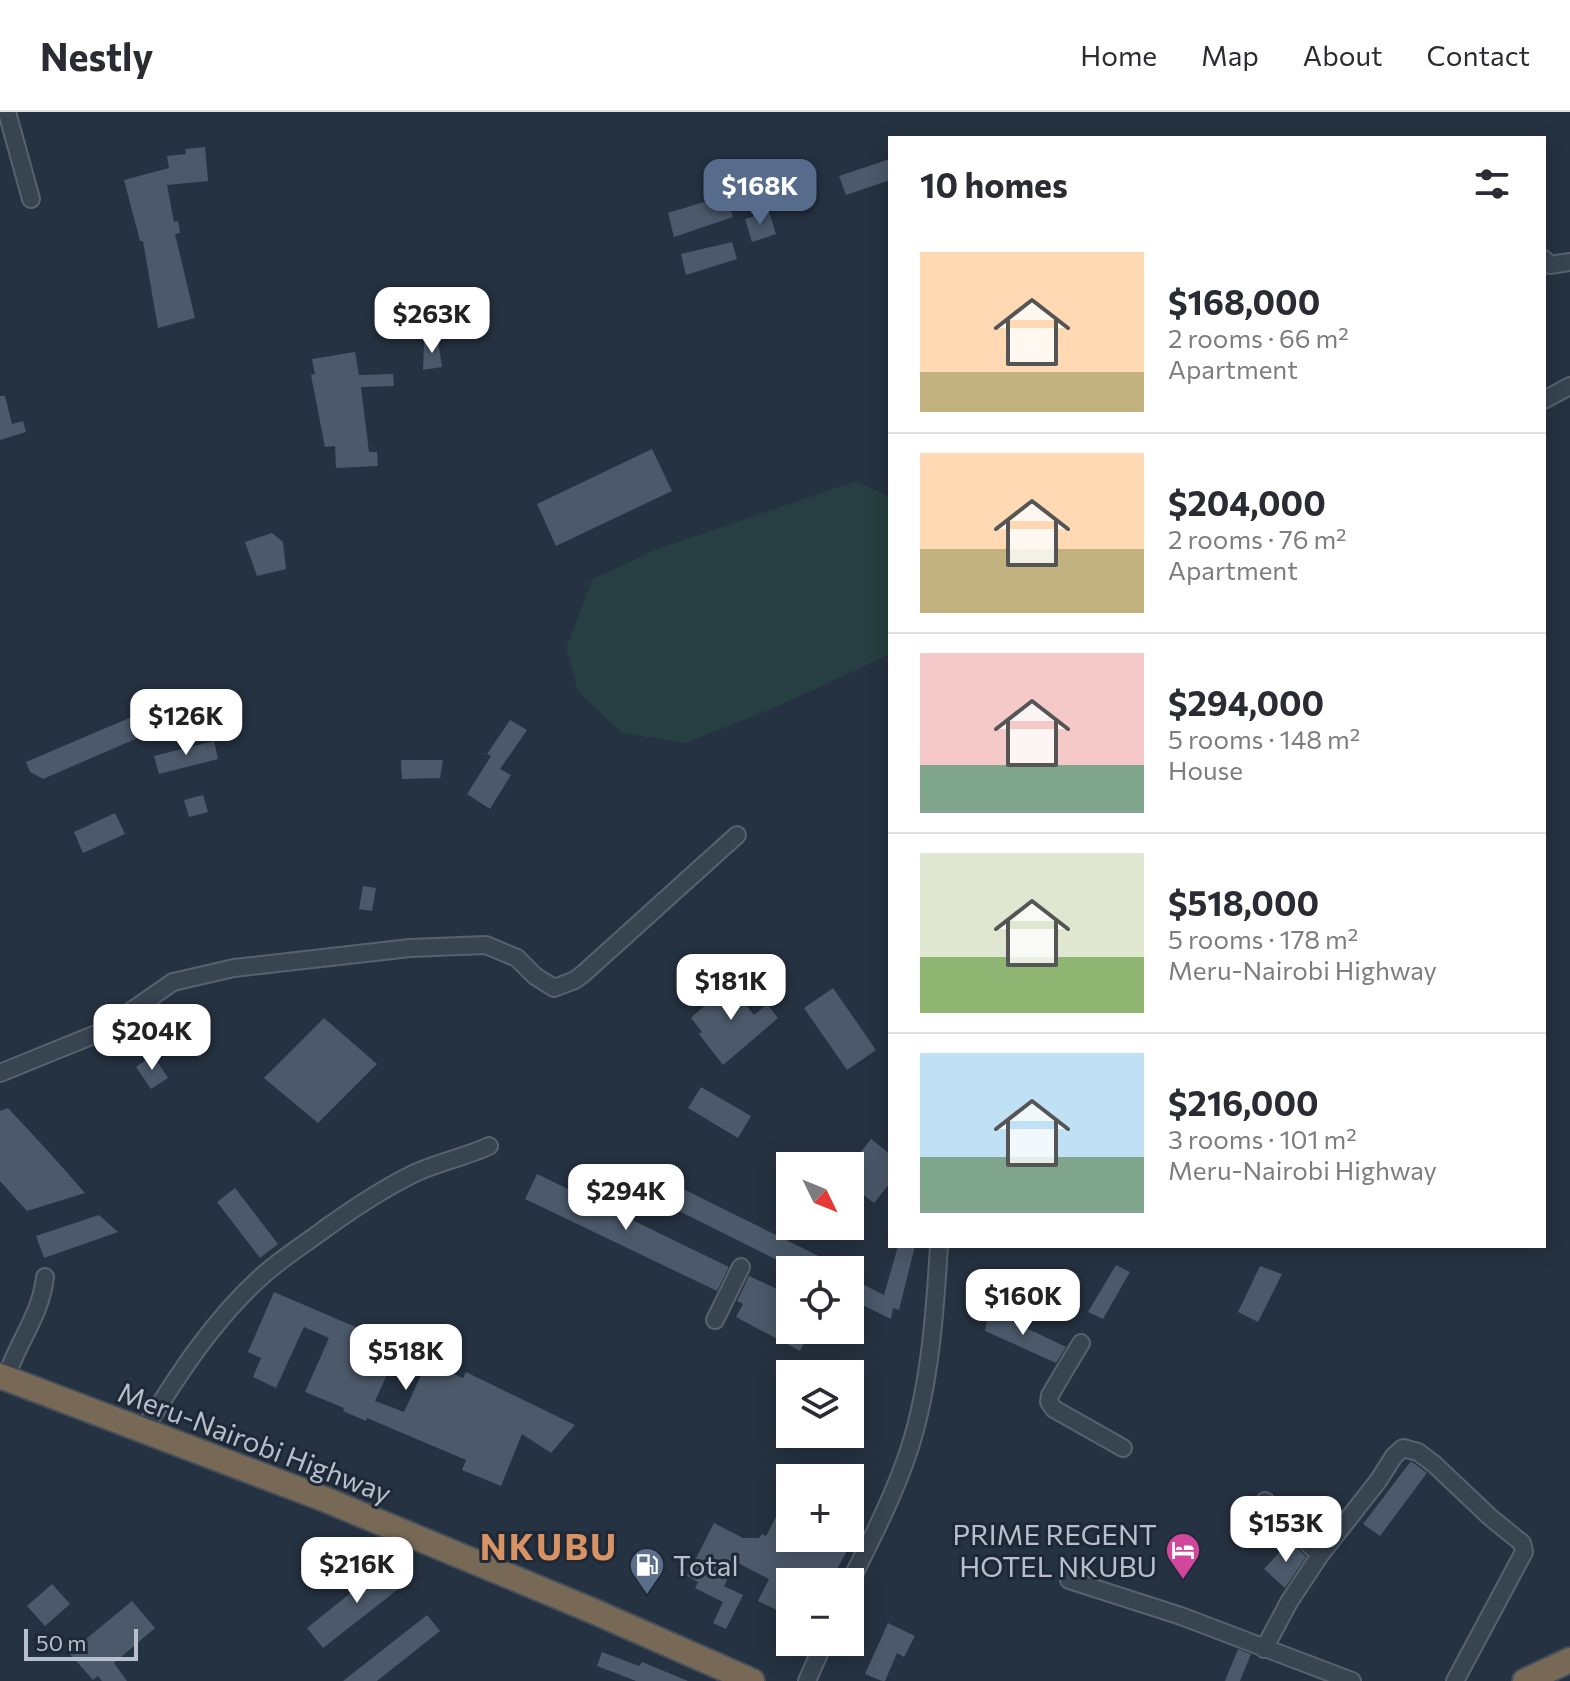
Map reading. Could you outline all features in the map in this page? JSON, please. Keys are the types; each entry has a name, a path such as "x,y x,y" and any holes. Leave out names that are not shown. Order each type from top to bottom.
{"highway":[{"name":"Meru-Nairobi Highway","path":"3,1377 324,1499 752,1681"},
{"path":"1525,1681 1570,1660"}],"street":[{"path":"7,112 31,199"},
{"path":"1546,261 1550,265 1570,262"},
{"path":"1546,399 1570,386"},
{"path":"0,1073 101,1032 173,982 234,968 410,948 486,945 517,958 547,985 554,988 564,985 583,974 737,835"},
{"path":"143,1431 203,1339 263,1275 345,1214 398,1182 449,1159 489,1146"},
{"path":"857,1568 892,1497 910,1446 929,1352 939,1248"},
{"path":"715,1320 741,1267"},
{"path":"3,1377 34,1320 45,1277"},
{"path":"1081,1343 1050,1395 1049,1402 1054,1409 1123,1448"},
{"path":"1264,1649 1289,1602 1320,1555 1403,1448 1418,1452 1434,1464 1522,1543 1524,1552 1518,1566 1455,1681"},
{"path":"1265,1501 1320,1555"},
{"path":"1069,1580 1181,1616 1352,1681"},
{"path":"807,1681 818,1656"}],"green space":[{"path":"856,481 888,496 888,655 779,706 686,743 622,733 578,692 566,648 592,579 657,549"}],"building":[{"path":"205,147 208,181 167,185 174,222 178,221 180,233 175,234 195,318 158,328 143,241 140,241 124,180 169,168 167,156 186,154 185,149"},
{"path":"888,160 888,181 846,195 839,176"},
{"path":"726,195 733,217 674,237 668,213"},
{"path":"769,212 776,234 752,242 745,219"},
{"path":"732,242 737,259 686,275 681,254"},
{"path":"438,340 442,367 423,370 424,342"},
{"path":"355,352 359,375 393,374 394,386 361,387 369,452 377,452 378,466 336,468 335,446 325,447 311,375 315,374 312,359"},
{"path":"0,396 5,396 12,424 23,421 26,432 0,440"},
{"path":"652,449 672,491 556,546 537,504"},
{"path":"272,533 283,542 286,569 257,576 245,542"},
{"path":"148,710 156,730 43,779 30,772 26,762"},
{"path":"510,720 527,730 500,769 511,775 490,809 467,794 491,756 487,754"},
{"path":"214,741 218,759 159,774 154,756"},
{"path":"401,760 443,760 440,778 402,779"},
{"path":"203,795 208,812 189,817 184,800"},
{"path":"115,813 125,834 83,853 74,832"},
{"path":"363,886 376,888 372,911 359,909"},
{"path":"736,977 749,988 739,997 754,1015 767,1004 778,1018 723,1065 691,1018"},
{"path":"833,988 876,1050 847,1070 804,1008"},
{"path":"324,1018 377,1064 318,1123 264,1078"},
{"path":"167,1021 207,1030 201,1057 161,1048"},
{"path":"153,1055 168,1078 151,1089 136,1067"},
{"path":"701,1087 751,1116 738,1138 688,1108"},
{"path":"8,1108 85,1193 27,1211 0,1181 0,1111"},
{"path":"871,1139 888,1152 888,1186 874,1203 864,1196 864,1152 861,1152"},
{"path":"537,1174 729,1267 717,1291 525,1199"},
{"path":"669,1182 776,1235 776,1240 786,1240 819,1256 776,1256 776,1260 659,1201"},
{"path":"235,1188 278,1244 260,1258 217,1202"},
{"path":"99,1215 118,1232 44,1258 36,1236"},
{"path":"897,1248 914,1248 899,1310 893,1308 891,1319 864,1306 864,1285 884,1295"},
{"path":"1116,1265 1130,1272 1103,1319 1088,1312"},
{"path":"1260,1266 1282,1274 1258,1322 1238,1312"},
{"path":"749,1276 776,1289 776,1338 736,1317 743,1304 737,1301"},
{"path":"274,1292 400,1346 375,1401 404,1412 427,1362 463,1378 466,1372 575,1425 551,1453 522,1434 501,1486 462,1470 466,1460 367,1418 366,1421 305,1392 329,1338 304,1327 276,1388 253,1377 261,1358 248,1352"},
{"path":"989,1310 1066,1347 1056,1363 985,1331"},
{"path":"787,1344 804,1344 800,1351"},
{"path":"1411,1461 1427,1473 1380,1536 1363,1524"},
{"path":"776,1517 776,1552 846,1552 838,1568 776,1568 776,1610 758,1601 769,1579 736,1562 724,1586 743,1595 726,1629 713,1623 723,1602 695,1588 698,1582 687,1576 714,1523 743,1538 766,1536"},
{"path":"1290,1541 1306,1557 1285,1588 1264,1569"},
{"path":"389,1562 406,1583 323,1648 307,1628"},
{"path":"52,1584 70,1604 45,1626 27,1606"},
{"path":"132,1601 155,1628 114,1663 127,1681 102,1681 98,1676 93,1680 69,1653"},
{"path":"427,1615 440,1631 377,1681 343,1681"},
{"path":"888,1623 915,1636 904,1657 897,1653 885,1681 882,1681 865,1674"},
{"path":"1238,1649 1251,1654 1240,1681 1225,1681"},
{"path":"602,1652 639,1666 642,1662 688,1681 636,1681 597,1666"}],"place":[{"name":"PRIME REGENT HOTEL NKUBU","path":"1183,1581"},
{"name":"Total","path":"647,1596"}],"district":[{"name":"NKUBU","path":"549,1545"}]}
